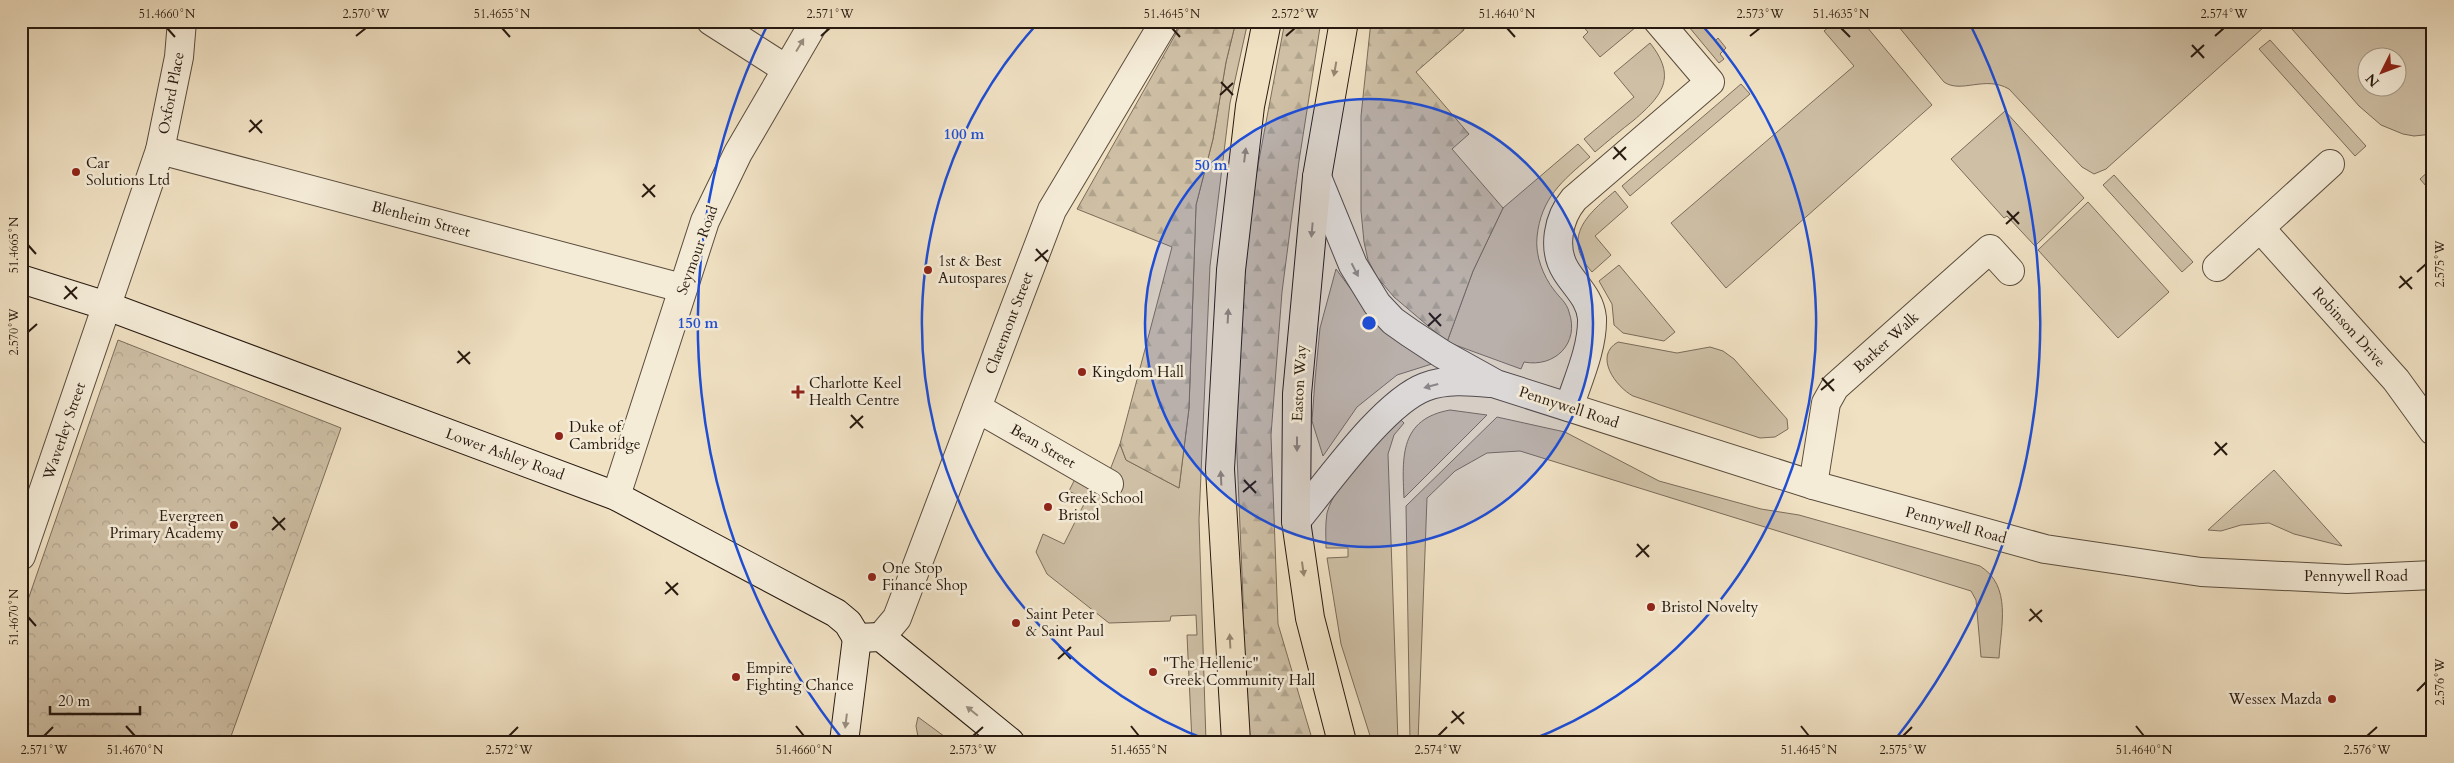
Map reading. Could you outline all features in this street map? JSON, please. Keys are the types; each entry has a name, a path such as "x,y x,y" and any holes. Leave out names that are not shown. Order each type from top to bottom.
{"main road":[{"path":"1236,742 1220,469 1231,270 1250,106 1267,21"},
{"name":"Easton Way","path":"1342,742 1310,618 1296,521 1297,394 1317,177 1344,21"}],"street":[{"name":"Oxford Place","path":"107,306 160,150 179,57 182,21"},
{"path":"710,21 786,69"},
{"name":"Seymour Road","path":"616,496 705,221 738,153 815,21"},
{"name":"Claremont Street","path":"869,638 897,618 1045,227 1061,192 1165,21"},
{"path":"1569,407 1589,340 1592,318 1587,299 1565,269 1561,260 1559,239 1563,216 1574,199 1710,82 1658,21"},
{"name":"Blenheim Street","path":"160,150 682,288"},
{"path":"2216,267 2330,164"},
{"name":"Pennywell Road","path":"1317,177 1353,265 1376,304 1393,321 1410,333 1442,354 1496,384 1813,485 2045,549 2201,572 2347,579 2433,574"},
{"name":"Robinson Drive","path":"2260,228 2396,380 2433,431"},
{"name":"Barker Walk","path":"1813,485 1826,403 1835,387 1990,249 2010,271"},
{"name":"Lower Ashley Road","path":"21,279 107,306 616,496 836,613 1010,742"},
{"name":"Waverley Street","path":"21,556 107,306"},
{"name":"Pennywell Road","path":"1296,521 1372,429 1406,396 1427,386 1438,384 1462,381 1496,384"},
{"name":"Bean Street","path":"977,408 1109,484"},
{"path":"844,742 869,638"}],"green space":[{"path":"1183,21 1236,21 1226,62 1213,139 1196,205 1189,408 1179,488 1126,460 1120,444 1172,247 1077,209"},
{"path":"1236,21 1248,21 1230,103 1210,266 1199,520 1206,742 1192,742 1187,635 1197,635 1196,615 1171,616 1170,621 1109,623 1047,574 1036,552 1043,534 1064,544 1086,500 1069,491 1076,477 1110,470 1120,444 1126,460 1179,488 1189,408 1196,205 1213,139 1226,62"},
{"path":"1285,21 1321,21 1299,161 1282,292 1271,435 1278,624 1313,742 1242,742 1240,730 1243,598 1236,431 1244,240"},
{"path":"1371,21 1461,21 1464,30 1416,72 1469,134 1452,149 1503,208 1473,271 1447,342 1394,297 1377,277 1368,260 1361,211 1361,116"},
{"path":"1578,21 1631,21 1636,27 1600,57 1583,37 1588,32"},
{"path":"1684,21 1698,21 1715,41 1718,38 1726,48 1720,54 1724,59 1719,63"},
{"path":"1826,21 1862,21 1932,105 1726,288 1671,223 1854,66 1824,31 1830,26"},
{"path":"1894,21 2267,21 2264,27 2106,169 2094,174 2082,167 2009,89 1991,84 1958,86 1944,82"},
{"path":"2285,21 2433,21 2433,134 2414,136 2403,134 2381,125 2359,106"},
{"path":"2270,40 2366,146 2355,156 2259,49"},
{"path":"1650,43 1663,66 1663,85 1659,94 1644,111 1595,152 1584,139 1634,97 1614,73"},
{"path":"1741,84 1750,94 1630,196 1622,186"},
{"path":"2005,111 2084,198 2035,246 2007,216 2004,218 1951,159"},
{"path":"1578,144 1590,157 1554,191 1543,211 1537,237 1537,251 1543,272 1567,306 1569,312 1571,334 1568,343 1555,357 1535,363 1524,362 1521,369 1447,342 1473,271 1503,208"},
{"path":"2431,169 2433,170 2433,194 2420,179"},
{"path":"2114,175 2193,262 2182,272 2103,185"},
{"path":"1615,191 1628,207 1595,236 1611,255 1592,272 1578,248 1578,237 1588,217"},
{"path":"2088,202 2169,292 2118,338 2038,250"},
{"path":"1619,265 1675,332 1664,341 1623,333 1614,325 1612,304 1599,281"},
{"path":"1336,269 1376,323 1435,363 1397,375 1357,407 1323,456 1312,421 1320,328"},
{"path":"118,340 341,428 229,742 21,742 21,620"},
{"path":"1618,342 1677,353 1710,347 1723,351 1734,359 1787,419 1788,429 1775,437 1760,438 1633,396 1626,392 1614,379 1607,363 1607,355"},
{"path":"1450,410 1487,415 1404,498 1404,454 1413,431 1421,422"},
{"path":"1497,417 1565,432 1659,481 1761,509 1799,515 1980,566 1990,574 1997,584 2001,595 2002,620 1999,658 1981,657 1976,600 1971,591 1520,451 1487,453 1455,471 1427,498 1418,742 1410,742 1406,506"},
{"path":"1401,420 1404,423 1394,435 1388,454 1398,742 1372,742 1341,644 1327,558 1348,557 1348,548 1326,548 1326,517 1332,501 1348,475 1369,451"},
{"path":"2274,470 2342,546 2294,534 2269,523 2241,525 2221,531 2208,530"},
{"path":"918,717 952,742 919,742 916,726"}],"place":[{"name":"Car Solutions Ltd","path":"76,172"},
{"name":"1st & Best Autospares","path":"928,270"},
{"name":"Kingdom Hall","path":"1082,372"},
{"name":"Charlotte Keel Health Centre","path":"798,392"},
{"name":"Duke of Cambridge","path":"559,436"},
{"name":"Greek School Bristol","path":"1048,507"},
{"name":"Evergreen Primary Academy","path":"234,525"},
{"name":"One Stop Finance Shop","path":"872,577"},
{"name":"Bristol Novelty","path":"1651,607"},
{"name":"Saint Peter & Saint Paul","path":"1016,623"},
{"name":"\"The Hellenic\" Greek Community Hall","path":"1153,672"},
{"name":"Empire Fighting Chance","path":"736,677"},
{"name":"Wessex Mazda","path":"2332,699"}]}
